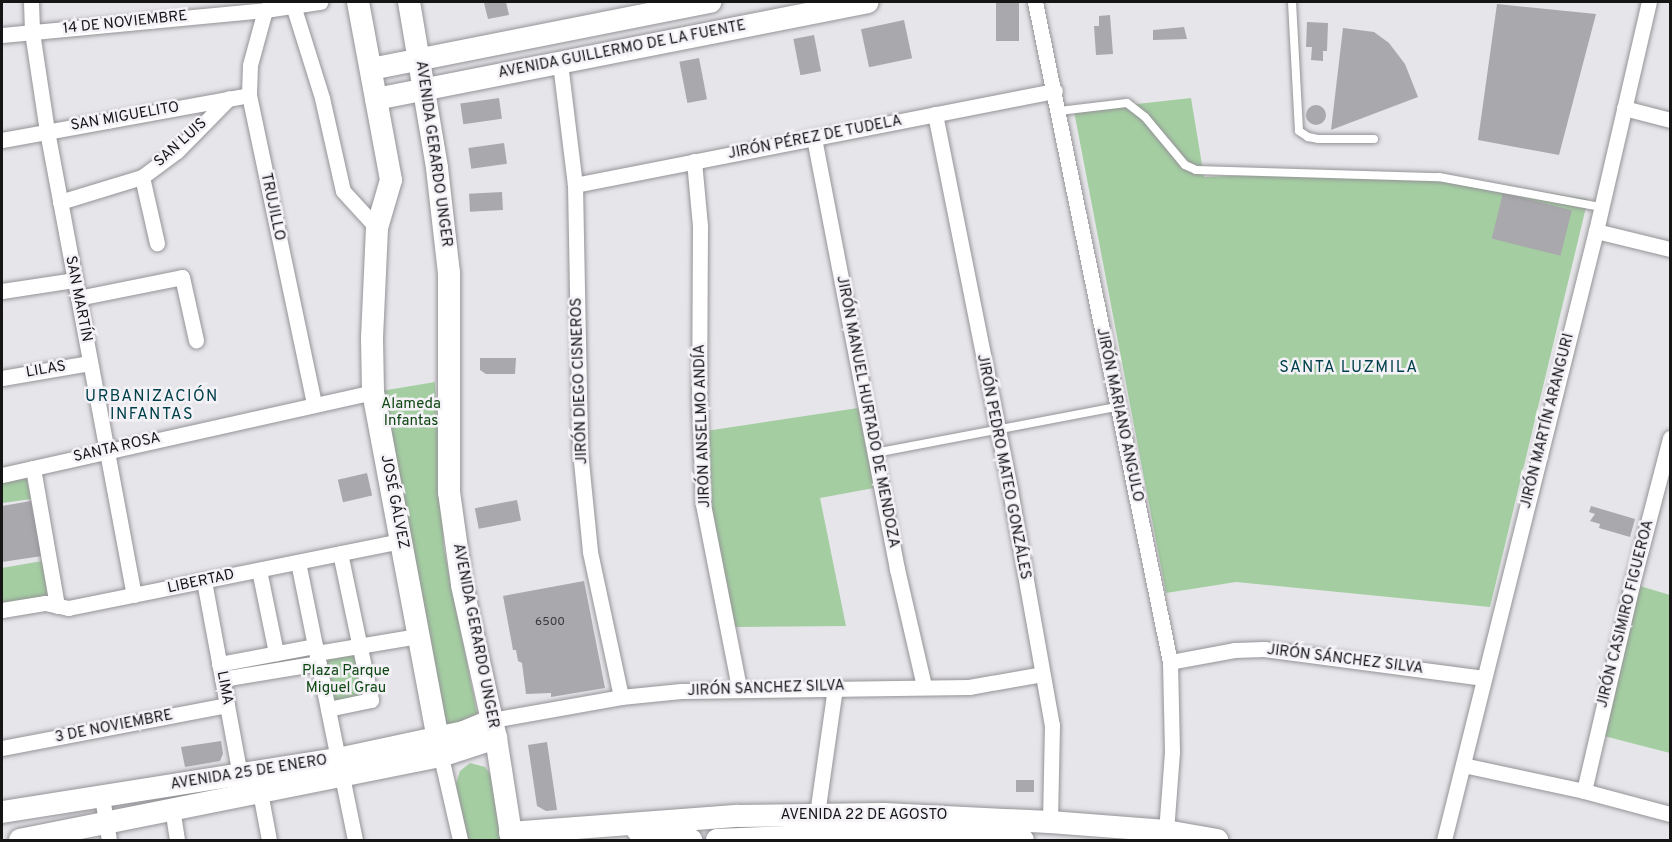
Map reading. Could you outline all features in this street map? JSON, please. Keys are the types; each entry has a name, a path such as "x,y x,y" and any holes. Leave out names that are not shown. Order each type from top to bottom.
{"main road":[{"path":"358,2 376,99"},
{"name":"AVENIDA GERARDO UNGER","path":"410,2 425,89 449,273 449,492 462,585 494,729 511,837"},
{"name":"AVENIDA GUILLERMO DE LA FUENTE","path":"371,69 710,2"},
{"name":"AVENIDA GUILLERMO DE LA FUENTE","path":"376,99 868,2"},
{"name":"JOSÉ GÁLVEZ","path":"376,99 391,180 377,228 372,339 373,392 439,748"},
{"name":"AVENIDA 25 DE ENERO","path":"21,840 108,831 172,808 252,794 340,767 439,748 494,729"},
{"name":"AVENIDA 25 DE ENERO","path":"2,812 239,773 340,767"},
{"name":"AVENIDA 22 DE AGOSTO","path":"511,837 607,826 738,816 894,814 1166,831 1217,840"},
{"path":"607,826 691,840"},
{"name":"AVENIDA 22 DE AGOSTO","path":"717,840 882,833 1023,840"}],"street":[{"name":"SAN MARTÍN","path":"30,2 32,32 47,131 134,595"},
{"name":"14 DE NOVIEMBRE","path":"2,35 266,10 293,4 320,2"},
{"name":"JIRÓN MARIANO ANGULO","path":"1035,2 1170,662 1172,752 1166,831"},
{"name":"JIRÓN MARTÍN ARANGURI","path":"1444,840 1596,231 1649,2"},
{"path":"293,4 322,98 343,191 377,228"},
{"name":"TRUJILLO","path":"266,10 250,65 249,95 314,404"},
{"name":"JIRÓN DIEGO CISNEROS","path":"560,63 575,185 580,451 590,552 621,697"},
{"name":"JIRÓN PÉREZ DE TUDELA","path":"575,185 1055,91"},
{"name":"SAN MIGUELITO","path":"2,140 249,95"},
{"name":"SAN LUIS","path":"60,202 142,177 177,151 229,98"},
{"path":"1624,108 1671,120"},
{"name":"JIRÓN PEDRO MATEO GONZÁLES","path":"935,114 1052,725 1050,822"},
{"name":"JIRÓN MANUEL HURTADO DE MENDOZA","path":"814,138 897,569 924,686"},
{"name":"JIRÓN ANSELMO ANDÍA","path":"694,161 700,226 699,395 703,504 739,688"},
{"path":"142,177 157,243"},
{"path":"1596,231 1671,249"},
{"path":"78,298 182,277 195,340"},
{"path":"2,291 75,280"},
{"name":"LILAS","path":"2,378 90,363"},
{"name":"SANTA ROSA","path":"2,474 373,392"},
{"name":"JIRÓN CASIMIRO FIGUEROA","path":"1584,791 1632,584 1671,438"},
{"path":"33,468 57,606"},
{"name":"LIBERTAD","path":"2,610 45,603 69,608 401,541"},
{"path":"328,709 371,700 340,553"},
{"path":"298,562 355,840"},
{"path":"259,570 276,653"},
{"name":"LIMA","path":"204,581 239,773 252,794 269,840"},
{"path":"222,680 317,654 418,636"},
{"name":"JIRÓN SÁNCHEZ SILVA","path":"1170,662 1234,650 1264,649 1484,678"},
{"path":"219,664 276,653 317,654"},
{"name":"JIRÓN SANCHEZ SILVA","path":"494,729 621,697 739,688 969,687 1042,674"},
{"path":"817,814 835,687"},
{"name":"3 DE NOVIEMBRE","path":"2,748 227,705"},
{"path":"439,748 460,840"},
{"path":"1463,765 1584,791 1671,814"},
{"path":"102,797 108,831"},
{"path":"172,808 177,840"}],"lane":[{"path":"1292,2 1299,131 1308,137 1318,139 1374,139"},
{"path":"1059,111 1127,103 1145,117 1185,165 1196,170 1439,177 1601,207"},
{"path":"875,453 1117,407"}],"green space":[{"path":"1191,98 1204,177 1259,175 1461,179 1588,199 1490,607 1236,582 1166,593 1074,111"},
{"name":"Alameda Infantas","path":"435,382 444,548 478,718 464,732 445,723 381,391"},
{"path":"858,408 874,488 820,498 846,626 734,627 708,504 706,431"},
{"path":"26,476 31,499 2,503 2,481"},
{"path":"42,561 49,598 2,606 2,568"},
{"path":"1640,586 1670,595 1670,753 1604,736"},
{"name":"Plaza Parque Miguel Grau","path":"360,651 371,700 332,709 321,660"},
{"path":"470,763 485,767 493,778 505,840 467,840 456,784 460,771"}],"building":[{"path":"506,2 509,15 488,19 484,3"},
{"path":"996,2 1019,2 1019,41 996,41"},
{"path":"1497,4 1596,14 1559,155 1478,140"},
{"path":"1110,15 1113,54 1096,55 1094,26 1099,26 1099,16"},
{"path":"904,20 912,58 869,67 861,29"},
{"path":"1307,22 1328,23 1327,51 1323,51 1323,61 1311,60 1312,47 1306,47"},
{"path":"1184,27 1187,39 1153,40 1153,30"},
{"path":"1343,28 1374,32 1389,43 1405,64 1418,97 1331,130"},
{"path":"814,35 821,71 800,75 793,39"},
{"path":"699,58 707,99 687,103 679,62"},
{"path":"499,98 502,119 463,124 460,103"},
{"path":"1316,105 1323,108 1326,115 1323,122 1316,125 1309,122 1306,115 1309,108"},
{"path":"504,143 507,164 471,169 468,148"},
{"path":"502,192 503,210 470,212 469,194"},
{"path":"1503,193 1572,210 1561,256 1492,239"},
{"path":"480,358 516,358 515,374 486,374 480,370"},
{"path":"367,473 372,495 343,502 338,480"},
{"path":"517,500 521,521 479,529 475,508"},
{"path":"31,501 42,556 2,562 2,506"},
{"path":"1591,506 1635,519 1630,537 1599,528 1600,524 1590,521 1595,514 1589,512"},
{"path":"584,581 605,688 551,697 551,693 526,694 522,663 518,661 516,650 513,650 503,596"},
{"path":"221,741 223,754 220,761 185,767 181,747"},
{"path":"547,742 557,810 546,811 537,806 528,745"},
{"path":"1016,780 1034,780 1034,792 1016,792"}],"district":[{"name":"SANTA LUZMILA","path":"1349,368"},
{"name":"URBANIZACIÓN INFANTAS","path":"152,406"}]}
